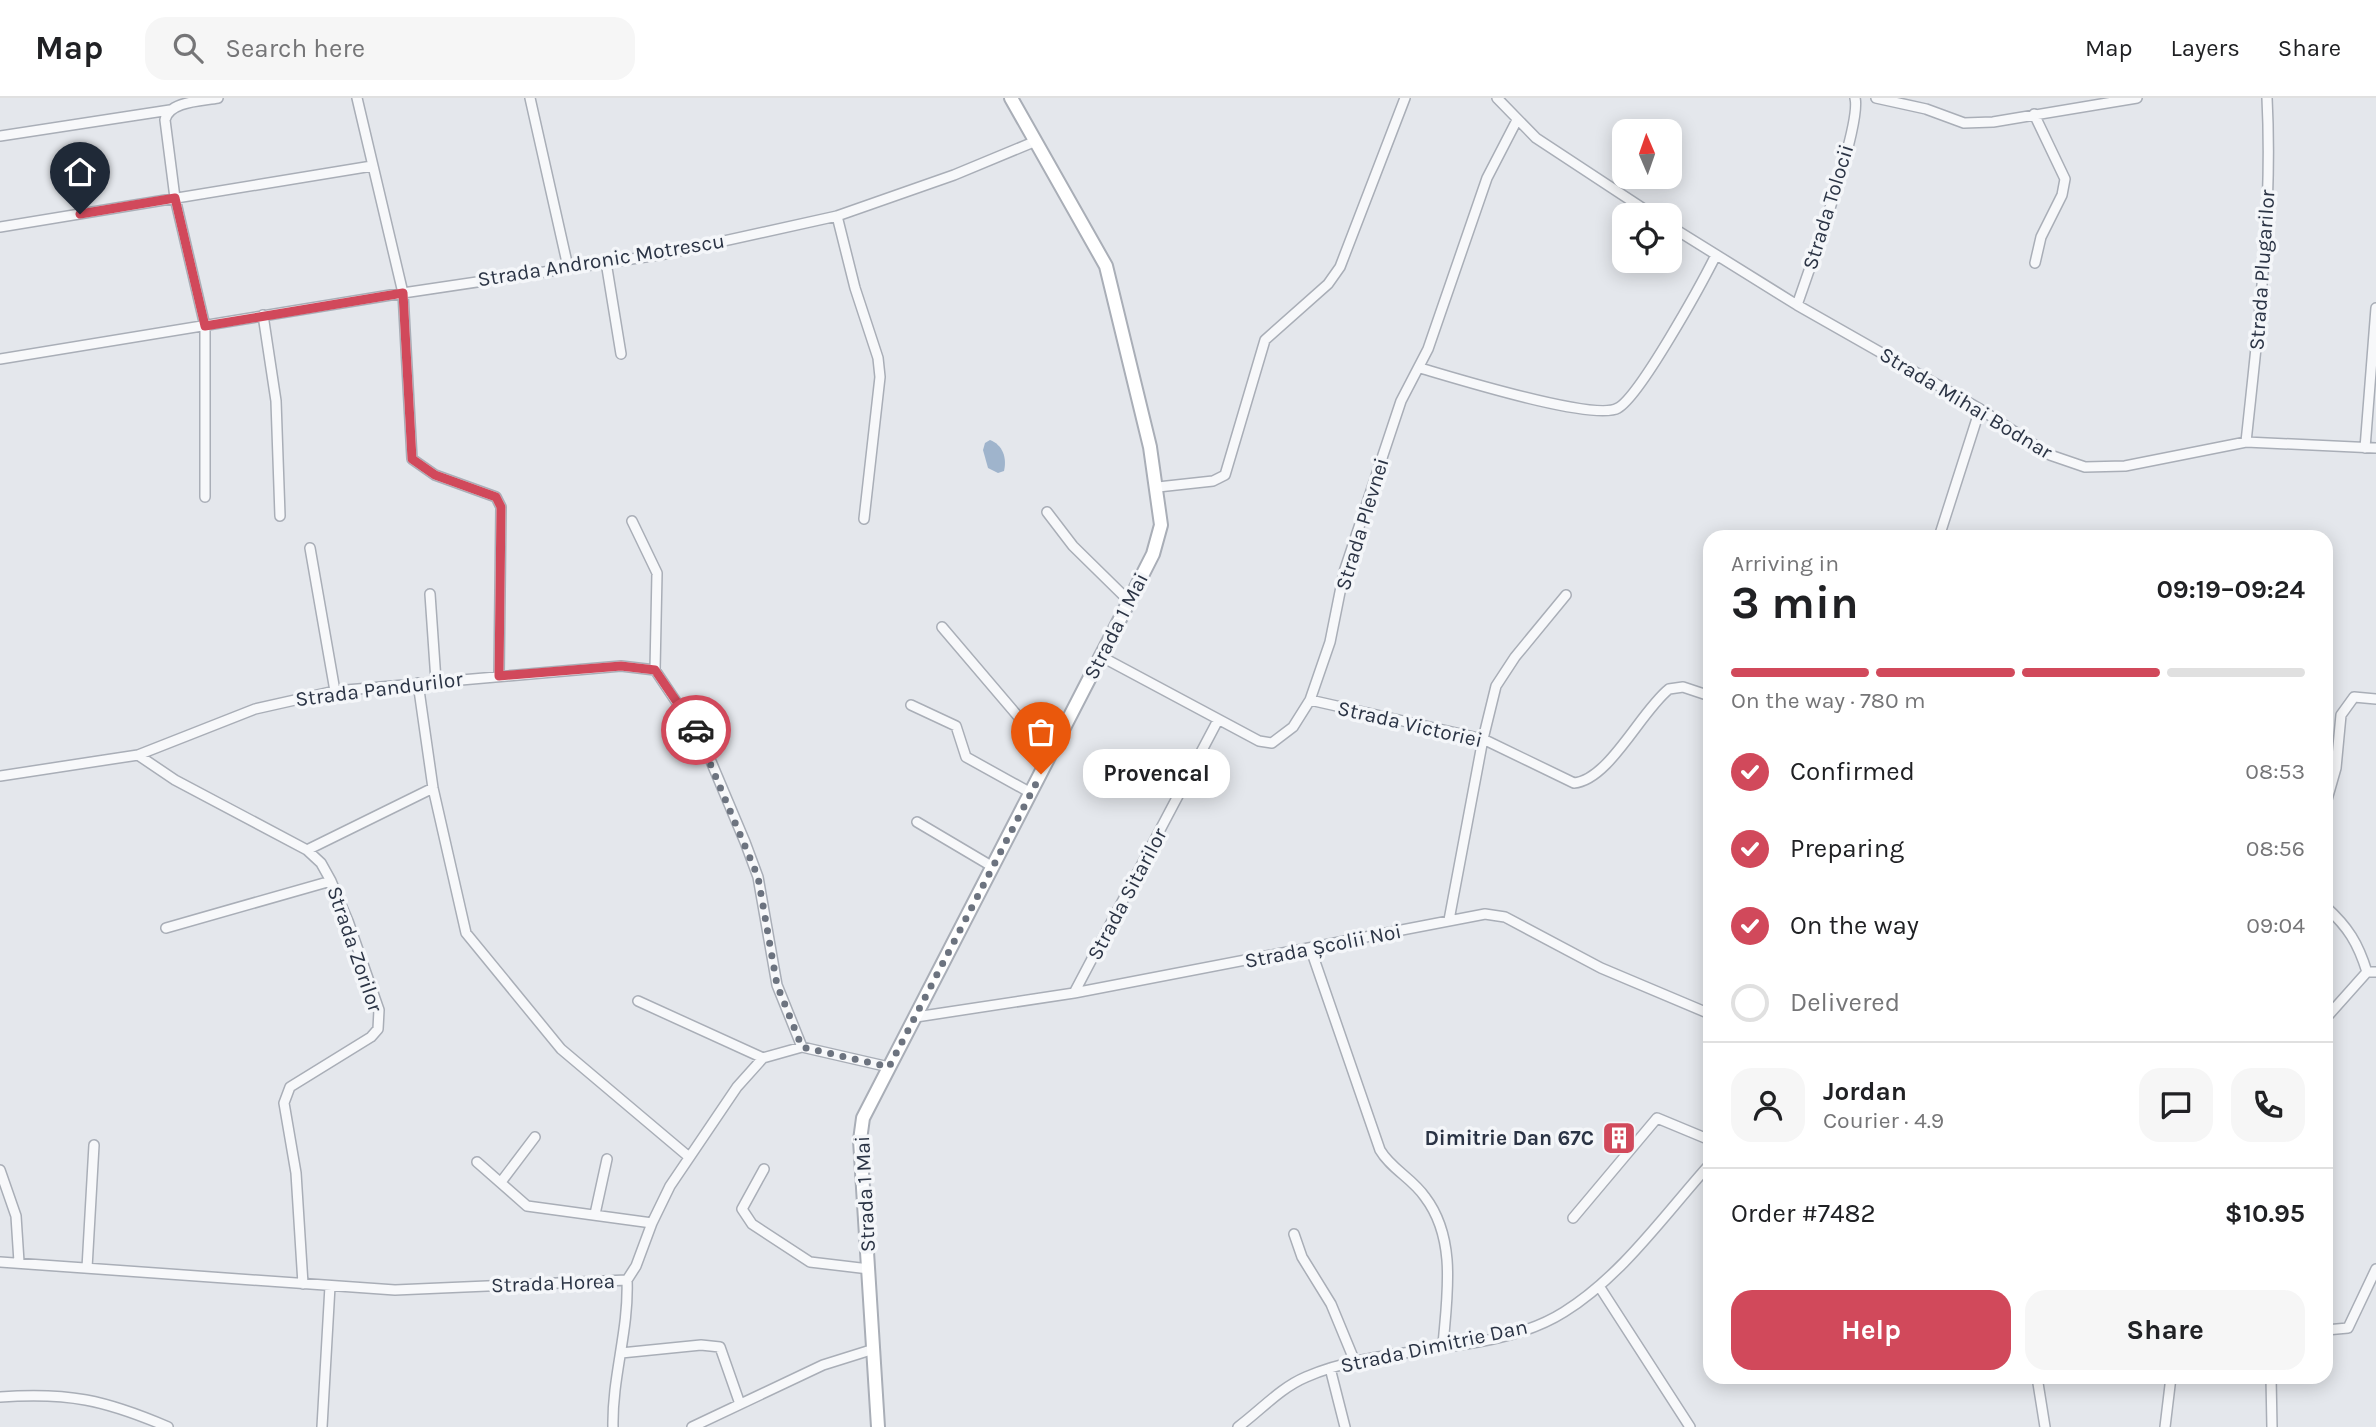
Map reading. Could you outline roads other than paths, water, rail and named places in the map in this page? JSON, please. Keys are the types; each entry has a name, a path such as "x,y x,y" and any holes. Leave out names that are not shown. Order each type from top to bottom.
{"main road":[{"name":"Strada 1 Mai","path":"878,1427 860,1129 889,1067 1153,554 1161,525 1158,487 1106,267 1011,98"}],"street":[{"path":"0,136 170,110 218,98"},
{"path":"357,98 403,293 412,459 435,475 496,497 501,507 499,676"},
{"path":"530,98 568,267"},
{"path":"1158,487 1213,481 1225,475 1265,340 1328,284 1340,267 1405,98"},
{"path":"1497,98 1517,120 1555,151 1635,203"},
{"name":"Strada Tolocii","path":"1797,305 1857,103 1875,98 1926,109 1964,123 1993,122 2137,98"},
{"name":"Strada Plugarilor","path":"2246,442 2265,250 2269,160 2267,98"},
{"path":"170,110 165,120 175,198 205,326 205,497"},
{"path":"2034,114 2065,179 2062,195 2041,237 2035,263"},
{"name":"Strada Plevnei","path":"1101,657 1259,741 1272,743 1293,727 1310,700 1330,642 1344,572 1401,401 1420,368 1487,178 1517,120"},
{"name":"Strada Andronic Motrescu","path":"0,359 262,315 665,254 836,216 954,174 1036,141"},
{"path":"0,227 372,166"},
{"path":"836,216 855,288 878,358 880,377 864,519"},
{"name":"Strada Mihai Bodnar","path":"1682,234 1797,305 1980,409 2050,455 2084,467 2125,466 2246,442 2376,448"},
{"path":"1420,368 1535,400 1601,411 1619,408 1664,346 1716,255"},
{"path":"606,262 621,354"},
{"path":"2365,447 2376,308"},
{"path":"262,315 276,401 280,516"},
{"path":"1941,530 1980,409"},
{"path":"1047,512 1073,546 1129,601"},
{"path":"632,521 657,573 655,670 702,740 745,842 760,887 777,985 802,1047"},
{"path":"310,548 335,691"},
{"path":"430,594 436,681"},
{"path":"1449,920 1483,739 1496,686 1515,657 1566,594"},
{"path":"942,627 1051,755"},
{"name":"Strada Pandurilor","path":"0,776 138,755 255,709 335,691 621,666 655,670"},
{"path":"418,683 433,788 466,933 561,1049 689,1157"},
{"name":"Strada Victoriei","path":"1310,700 1483,739 1574,783 1583,782 1599,771 1669,689 1683,687 1703,694"},
{"path":"2333,778 2341,715 2354,697 2376,699"},
{"path":"911,705 956,726 966,757 1031,793"},
{"name":"Strada Sitarilor","path":"1074,993 1218,720"},
{"name":"Strada Zorilor","path":"138,755 175,780 307,850 321,863 348,921 380,1021 371,1037 298,1081 286,1093 284,1103 300,1213 303,1284"},
{"path":"307,850 433,788"},
{"path":"917,822 993,867"},
{"path":"166,928 331,881"},
{"path":"2333,913 2346,925 2358,943 2372,972 2333,1011"},
{"name":"Strada Școlii Noi","path":"916,1017 1074,993 1485,915 1505,917 1601,968 1703,1011"},
{"path":"1311,950 1380,1150 1387,1164 1424,1194 1442,1229 1447,1263 1443,1345"},
{"path":"638,1001 763,1058 802,1047 889,1067"},
{"name":"Strada Horea","path":"0,1262 395,1290 626,1280 636,1266 652,1223 689,1157 737,1087 763,1058"},
{"path":"1573,1218 1657,1118 1703,1137"},
{"path":"501,1182 535,1137"},
{"path":"87,1268 94,1145"},
{"path":"595,1214 607,1159"},
{"path":"477,1163 527,1206 652,1223"},
{"path":"764,1169 742,1209 752,1224 810,1262 869,1269"},
{"path":"0,1170 16,1216 19,1262"},
{"name":"Strada Dimitrie Dan","path":"1238,1427 1283,1390 1330,1368 1523,1330 1564,1312 1599,1286 1703,1172"},
{"path":"1294,1234 1302,1256 1331,1304 1355,1362"},
{"path":"2333,1329 2348,1328 2376,1269"},
{"path":"613,1427 613,1390 628,1310 626,1280"},
{"path":"322,1427 330,1286"},
{"path":"1599,1286 1690,1427"},
{"path":"621,1353 701,1345 720,1347 740,1404"},
{"path":"692,1427 823,1365 874,1349"},
{"path":"1330,1368 1345,1427"},
{"path":"2038,1384 2045,1427"},
{"path":"2165,1427 2170,1384"},
{"path":"2271,1384 2272,1427"},
{"path":"0,1397 73,1395 121,1407 168,1427"}],"water":[{"path":"990,440 1003,452 1004,471 998,473 988,468 983,450 985,443"}],"place":[{"name":"Provencal","path":"1041,774"},
{"name":"Dimitrie Dan 67C","path":"1619,1138"}]}
